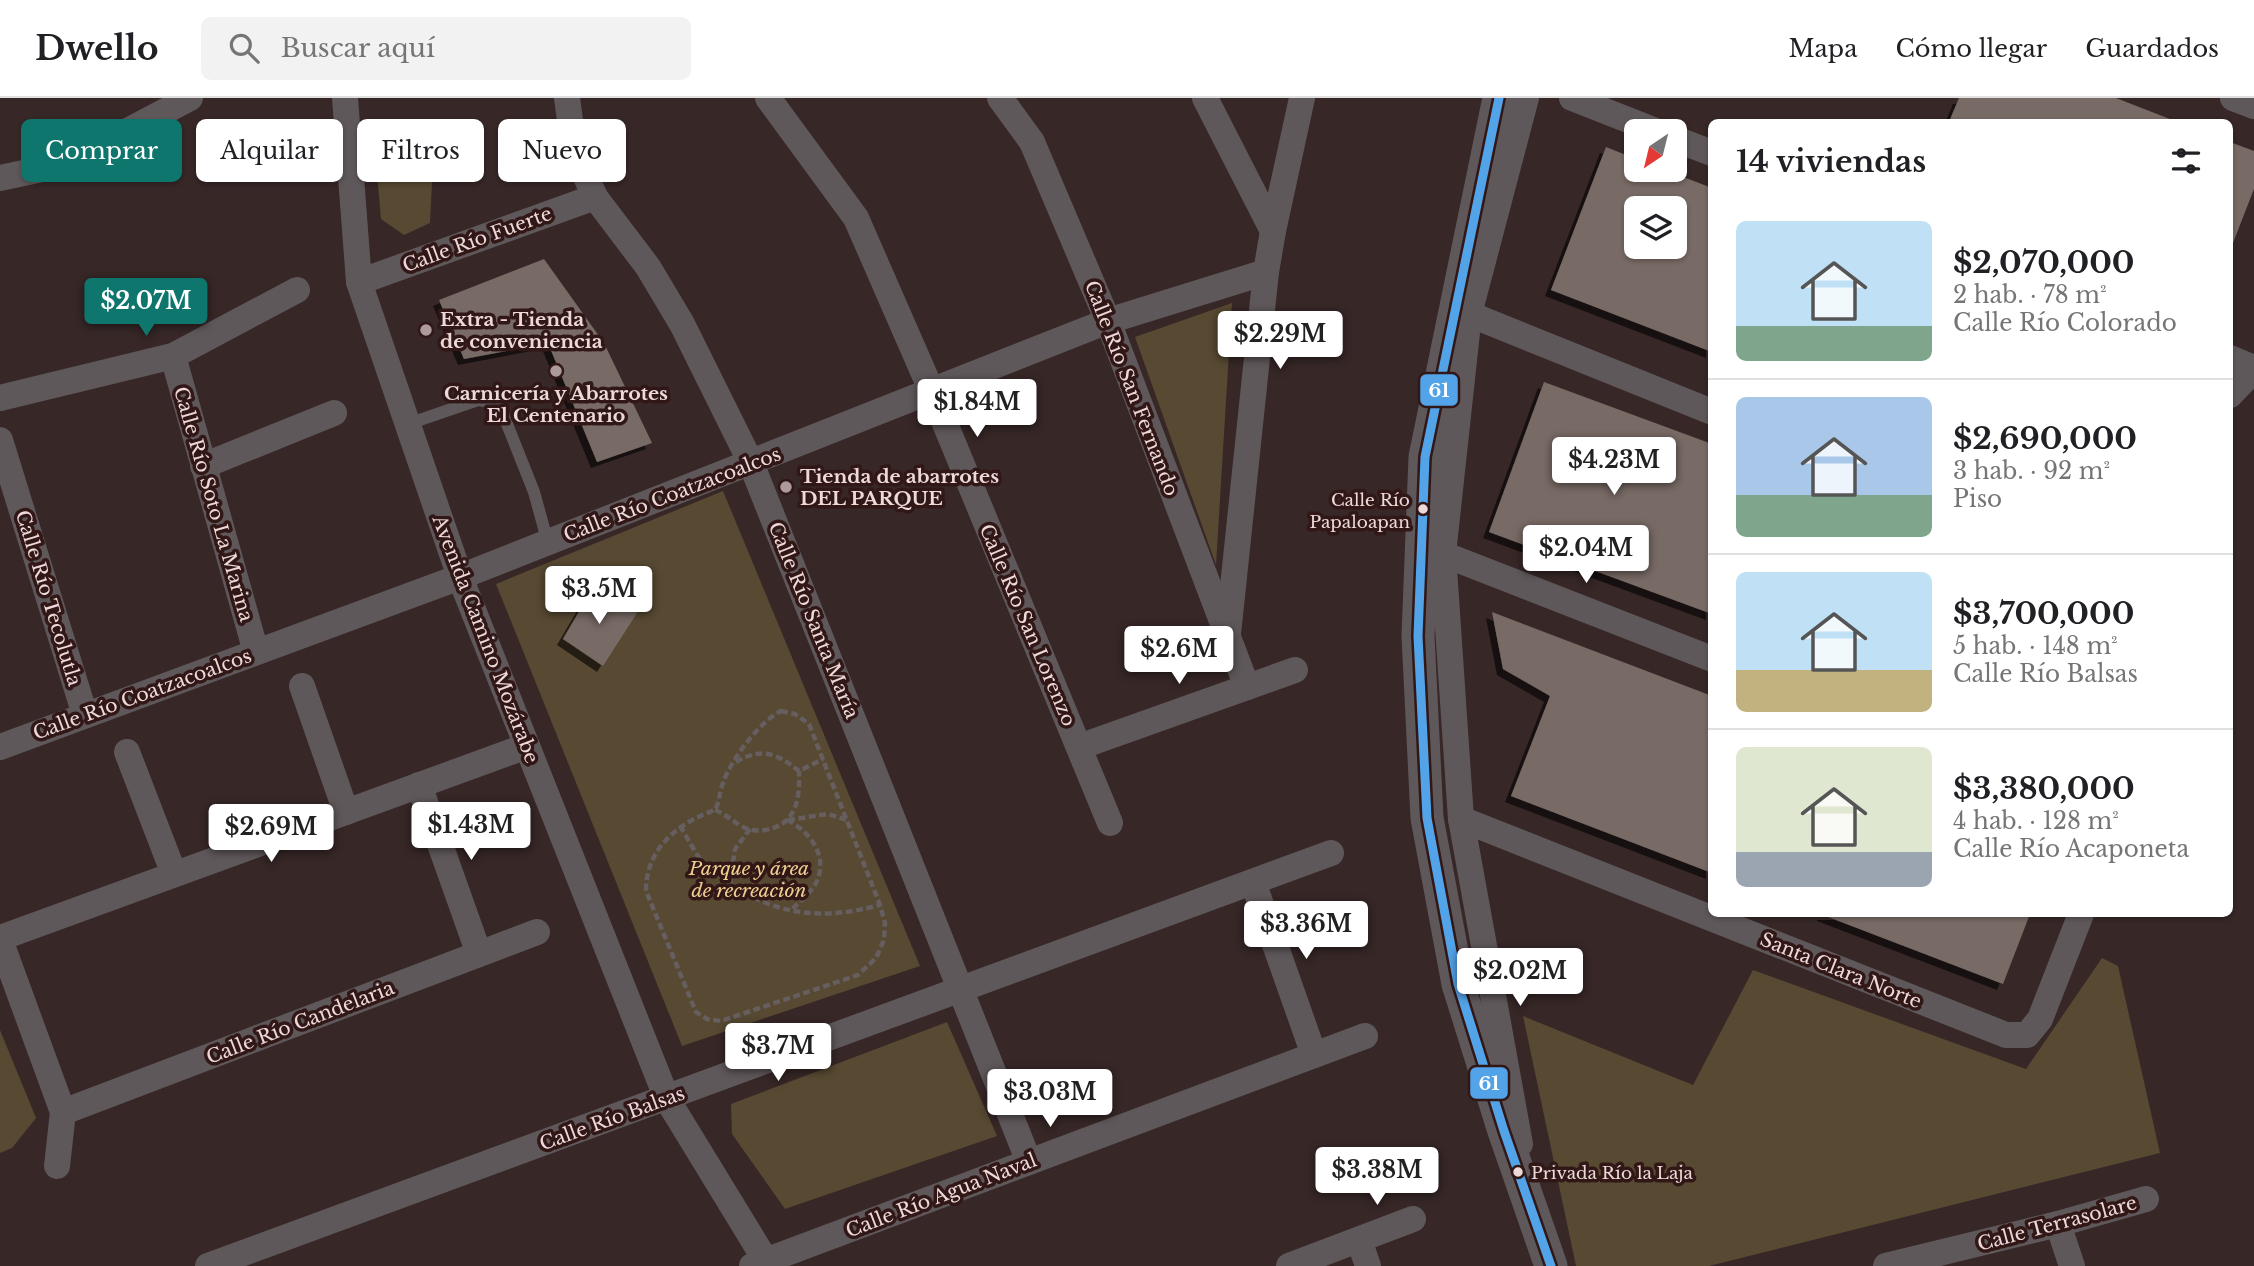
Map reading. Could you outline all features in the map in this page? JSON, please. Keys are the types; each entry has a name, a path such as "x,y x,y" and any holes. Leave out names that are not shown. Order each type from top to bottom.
{"street":[{"path":"0,178 65,164 190,98"},
{"name":"Avenida Camino Mozárabe","path":"345,98 359,282 460,577 667,1098 762,1264"},
{"name":"Calle Río Santa María","path":"567,98 574,149 595,197 648,267 668,301 751,463 1030,1162"},
{"name":"Calle Río San Lorenzo","path":"768,98 856,218 932,392 1110,823"},
{"name":"Calle Río San Fernando","path":"1000,98 1032,142 1108,321 1247,687"},
{"path":"1205,98 1273,231"},
{"path":"1228,639 1266,272 1302,98"},
{"path":"1499,98 1424,457 1418,636 1427,818 1458,984 1504,1131 1551,1266"},
{"path":"1526,98 1469,314 1443,554 1461,819 1514,1107 1529,1205"},
{"path":"1572,98 1625,119"},
{"path":"2233,98 2254,106"},
{"path":"1687,144 1708,151"},
{"name":"Calle Río Fuerte","path":"359,282 595,197"},
{"name":"Calle Río Coatzacoalcos","path":"0,747 460,577 1108,321 1266,272"},
{"path":"0,398 173,356 297,290"},
{"path":"1469,314 1708,410"},
{"name":"Calle Río Soto La Marina","path":"173,356 256,652"},
{"path":"2233,359 2254,369 2233,392"},
{"path":"203,466 334,414"},
{"name":"Calle Río Tecolutla","path":"0,440 85,715"},
{"path":"1443,554 1708,657"},
{"path":"1079,747 1295,670"},
{"path":"302,686 346,811"},
{"path":"57,1166 63,1112 0,939 527,746"},
{"path":"127,752 174,874"},
{"path":"419,785 479,954"},
{"name":"Santa Clara Norte","path":"1461,819 1708,917"},
{"name":"Calle Río Balsas","path":"208,1266 1331,853"},
{"path":"1253,882 1314,1055"},
{"name":"Santa Clara Norte","path":"1708,917 2006,1035 2027,1035 2040,1019 2080,917"},
{"name":"Calle Río Candelaria","path":"63,1112 537,932"},
{"name":"Calle Río Agua Naval","path":"762,1264 1365,1036"},
{"name":"Calle Terrasolare","path":"1886,1266 2059,1224 2146,1199"},
{"path":"1289,1266 1413,1219"},
{"path":"2059,1224 2072,1266"},
{"path":"1359,1240 1368,1266"}],"lane":[{"path":"408,424 478,400 492,402 503,414 529,479 548,543"}],"path":[{"path":"782,711 795,714 809,724 885,923 884,940 876,958 858,975 721,1021 707,1019 696,1012 646,891 646,876 653,859 673,831 697,816 715,810 720,800 721,786 733,764 769,717 782,711"},
{"path":"715,810 756,831 774,828 787,820 795,810 800,795 799,771 782,757 763,753 733,764"},
{"path":"799,771 823,759"},
{"path":"787,820 828,814 847,820"},
{"path":"787,820 802,828 812,840 818,853 820,872 814,886 791,910"},
{"path":"680,826 701,860 743,893 768,905 828,915 851,913 880,905"},
{"path":"730,883 735,849 750,829"}],"green space":[{"path":"378,182 432,182 430,223 404,235 381,219"},
{"path":"1232,303 1216,565 1135,337"},
{"name":"Parque y área de recreación","path":"723,491 920,966 682,1046 496,584"},
{"path":"2102,958 2118,966 2160,1153 1709,1266 1576,1266 1523,1016 1693,1085 1753,970 2026,1069"},
{"path":"947,1022 997,1136 785,1209 732,1134 731,1104"},
{"path":"0,1030 36,1118 12,1148 0,1153"}],"building":[{"path":"1959,98 2116,98 2170,119 1950,119"},
{"path":"2233,143 2254,151 2254,189 2233,243"},
{"path":"1606,147 1624,154 1624,182 1687,182 1687,178 1708,186 1708,350 1551,290"},
{"path":"544,259 604,343 652,443 597,462 548,343 464,359 439,300"},
{"path":"1544,382 1708,443 1708,613 1489,532"},
{"path":"594,586 637,613 603,666 563,639"},
{"path":"1492,612 1708,694 1708,871 1511,796 1550,696 1503,669"},
{"path":"1828,917 2029,917 2003,984"}],"transit line":[{"name":"61","path":"1499,98 1425,457 1418,636 1427,818 1458,984 1504,1131 1551,1266"}],"place":[{"name":"Extra - Tienda de conveniencia","path":"426,330"},
{"name":"Carnicería y Abarrotes El Centenario","path":"556,371"},
{"name":"Tienda de abarrotes DEL PARQUE","path":"786,487"},
{"name":"Calle Río Papaloapan","path":"1423,509"},
{"name":"Privada Río la Laja","path":"1518,1172"}]}
